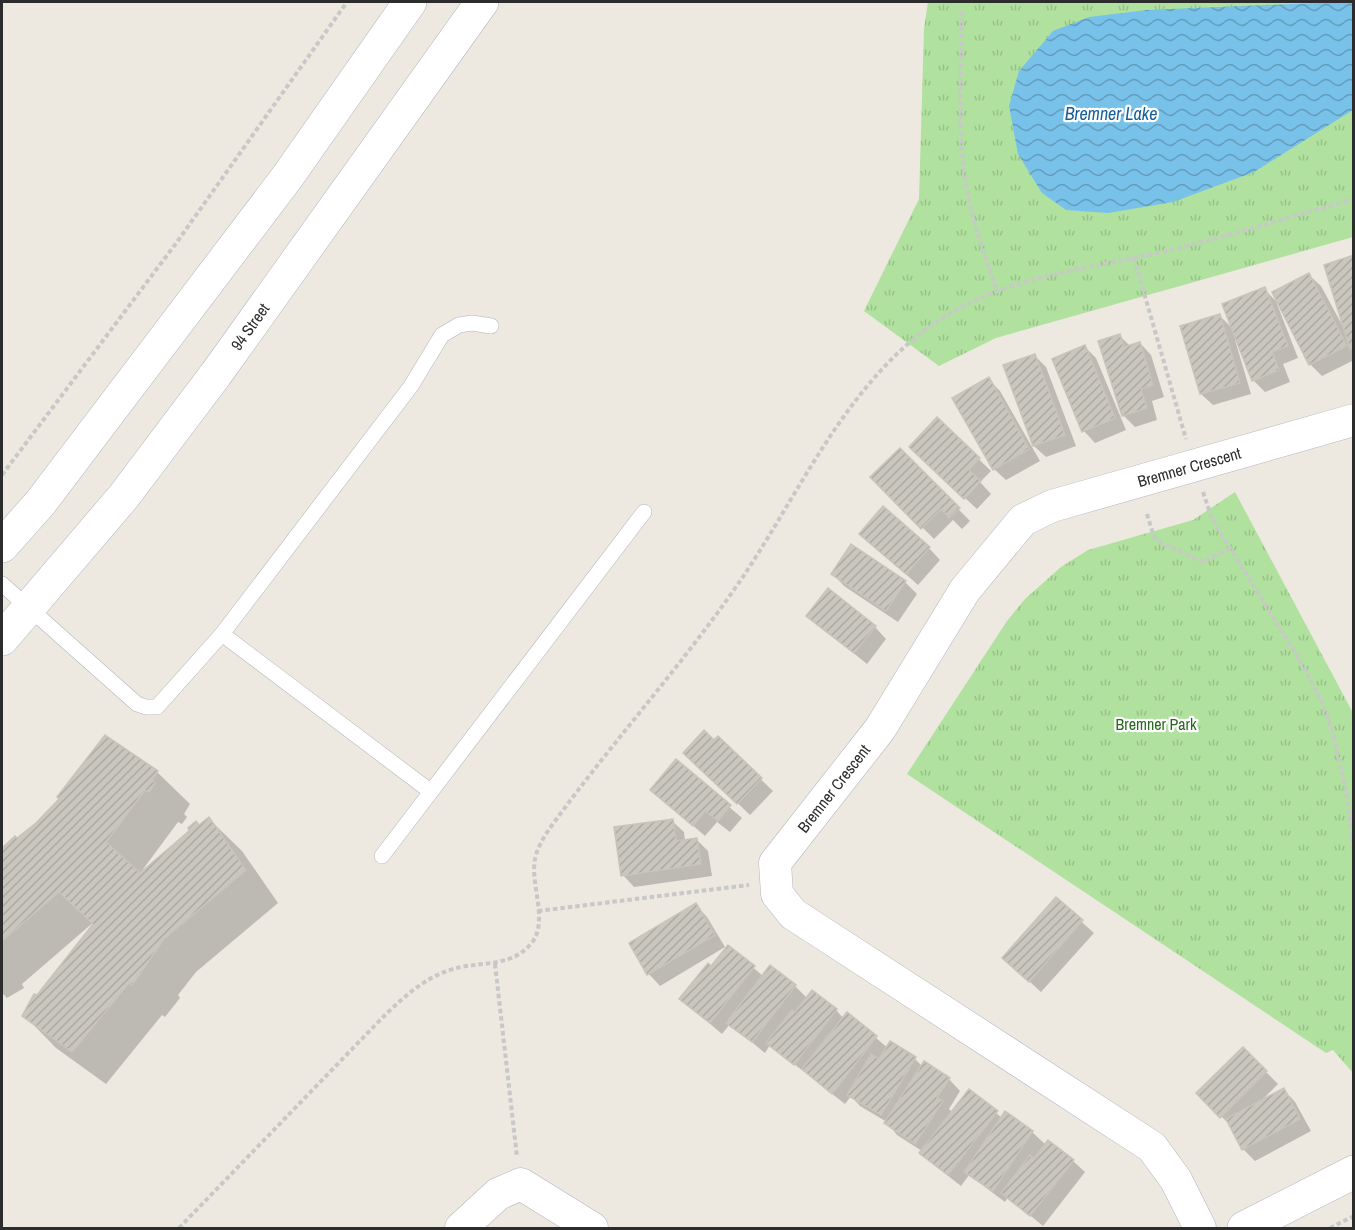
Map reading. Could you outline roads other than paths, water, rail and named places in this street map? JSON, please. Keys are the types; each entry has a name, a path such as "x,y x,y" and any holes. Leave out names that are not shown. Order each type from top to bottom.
{"main road":[{"path":"2,546 41,502 288,176 410,2"},
{"name":"94 Street","path":"2,639 124,496 216,374 483,2"},
{"path":"1244,1228 1353,1172"}],"street":[{"name":"Bremner Crescent","path":"1200,1228 1176,1180 1152,1147 794,914 777,894 774,882 775,863 880,729 965,590 1023,520 1052,506 1353,420"},
{"path":"461,1228 498,1194 520,1184 592,1228"}],"lane":[{"path":"2,584 137,704 157,707 222,634 411,386 442,335 459,325 491,326"},
{"path":"382,856 644,512"},
{"path":"222,634 430,791"}],"water":[{"name":"Bremner Lake","path":"1353,2 1353,110 1254,172 1173,202 1108,213 1066,210 1042,193 1018,154 1009,106 1019,71 1053,31 1089,17 1147,10"}],"park label":[{"name":"Bremner Park","path":"1156,724"}]}
